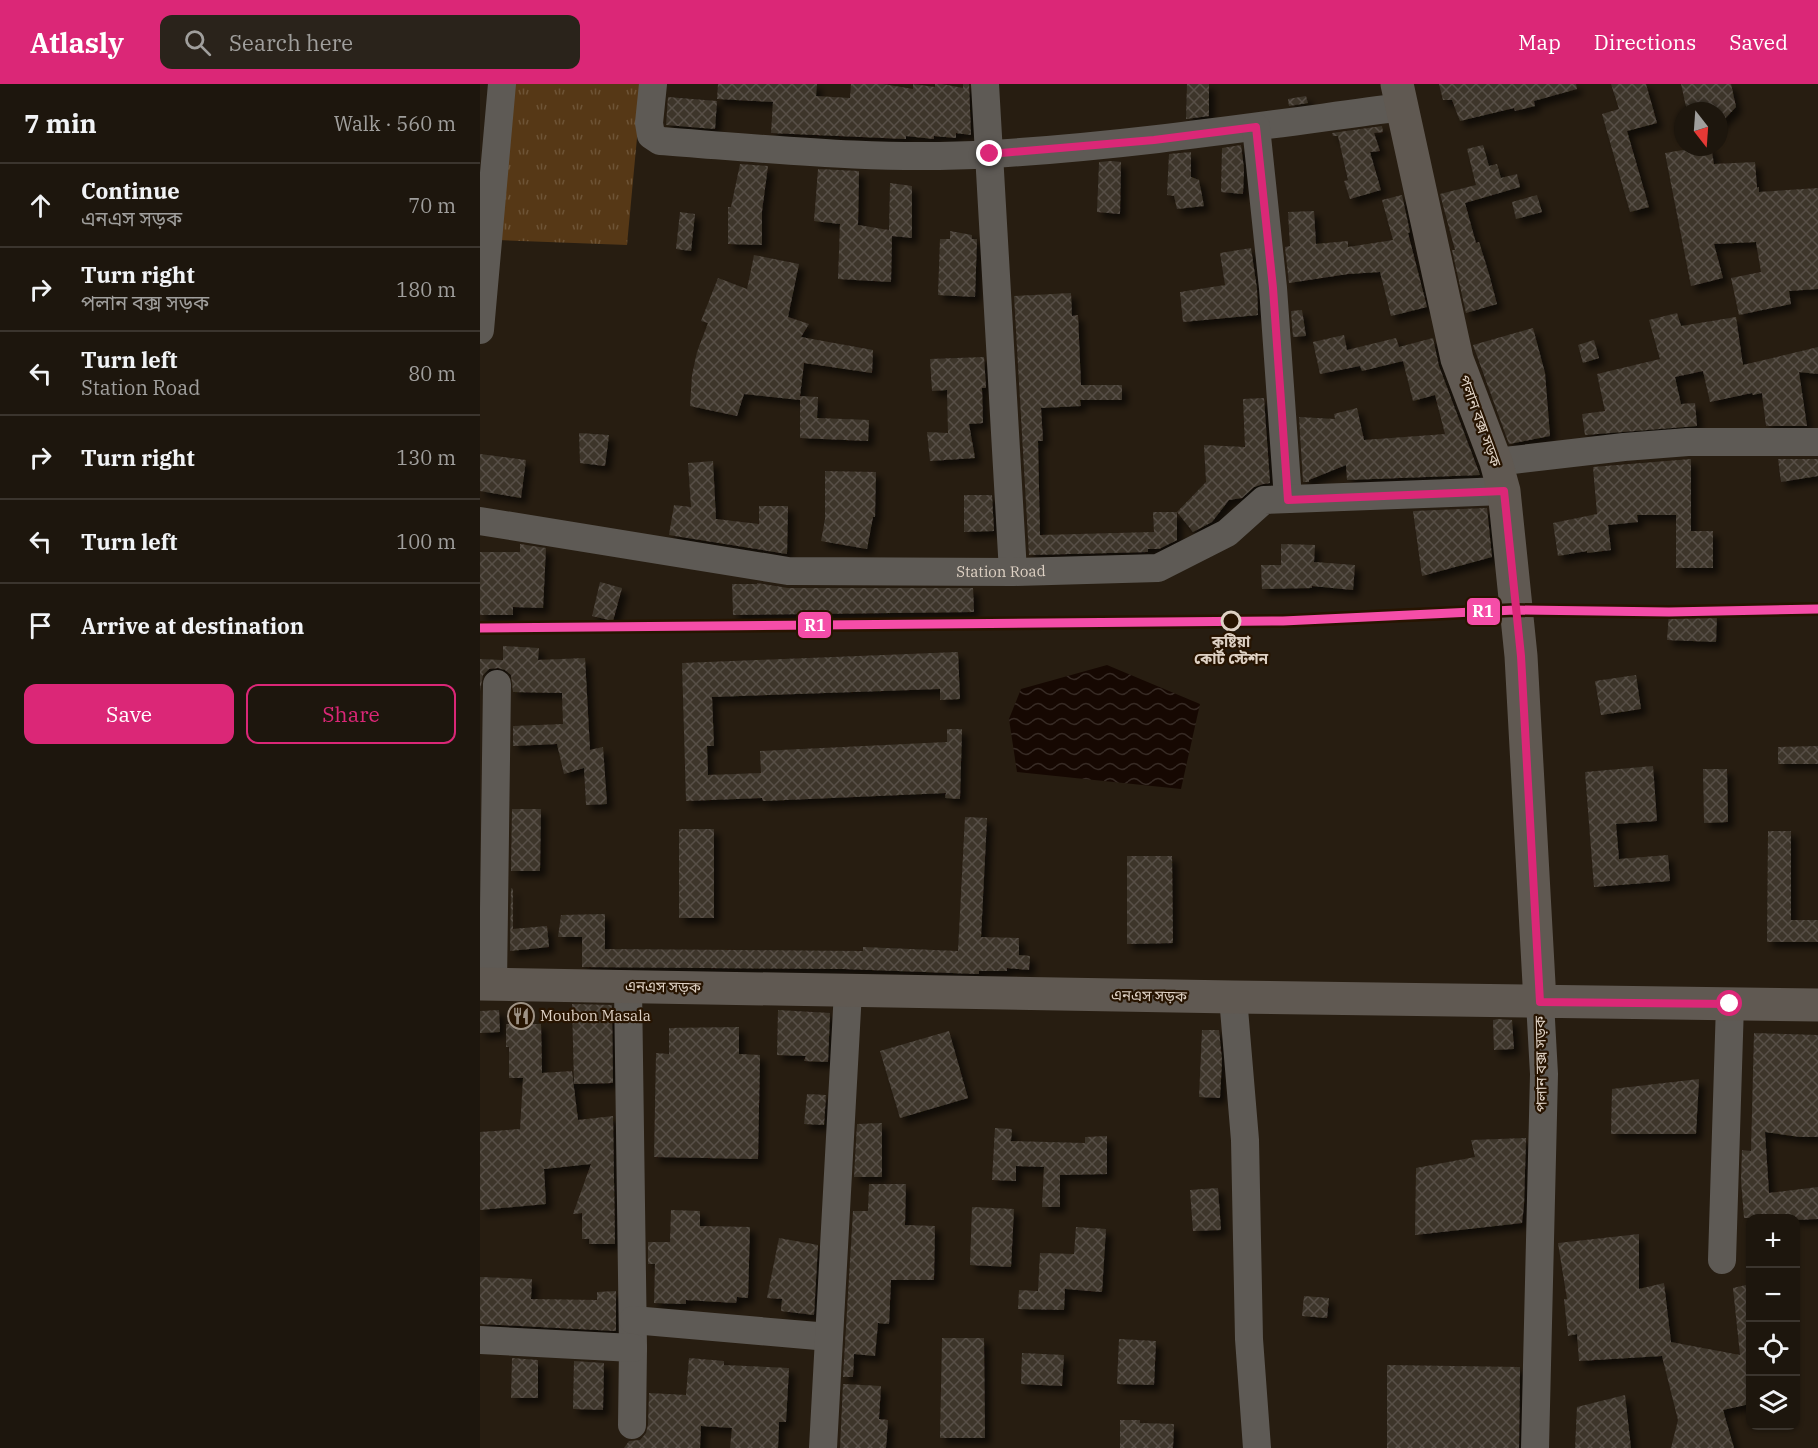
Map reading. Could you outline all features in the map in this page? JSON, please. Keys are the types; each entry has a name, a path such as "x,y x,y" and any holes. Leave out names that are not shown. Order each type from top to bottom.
{"main road":[{"name":"পলান বক্স সড়ক","path":"1400,96 1457,359 1500,476 1521,656 1540,1002"},
{"name":"এনএস সড়ক","path":"487,984 1233,998 1818,1005"}],"street":[{"path":"480,330 502,84"},
{"path":"653,84 649,123 651,135 660,141 868,156 990,154 1154,140 1256,127 1400,96"},
{"path":"985,84 1013,572"},
{"path":"1256,127 1273,288 1288,500"},
{"name":"Station Road","path":"480,521 788,571 1013,572 1158,568 1227,533 1264,500 1288,500 1500,476 1624,447 1688,442 1818,442"},
{"path":"487,984 497,684"},
{"path":"628,987 633,1425"},
{"path":"823,1448 848,990"},
{"path":"1233,998 1245,1140 1249,1339 1257,1448"},
{"name":"পলান বক্স সড়ক","path":"1535,1448 1544,1074 1540,1002"},
{"path":"1722,1260 1730,1004"},
{"path":"633,1320 829,1337"},
{"path":"480,1340 633,1348"}],"green space":[{"path":"513,84 642,84 627,245 498,240"}],"water":[{"path":"1107,665 1200,704 1181,789 1017,772 1009,719 1021,689"}],"building":[{"path":"718,84 817,84 816,96 850,98 851,84 883,84 913,89 913,84 935,87 935,84 942,84 963,88 963,84 969,84 971,135 956,133 956,138 934,136 934,139 906,136 906,139 771,133 773,102 717,99"},
{"path":"1187,84 1209,84 1209,116 1186,119"},
{"path":"1439,84 1576,84 1577,89 1534,101 1535,106 1515,111 1514,108 1460,121 1452,100 1443,100"},
{"path":"1611,84 1646,84 1657,123 1627,131 1649,207 1630,212 1602,114 1619,109"},
{"path":"1681,84 1731,84 1736,107 1728,115 1728,102 1685,102"},
{"path":"1306,96 1308,103 1289,106 1288,99"},
{"path":"668,97 717,101 715,129 666,125"},
{"path":"1382,126 1383,132 1374,133 1380,151 1370,152 1381,190 1350,199 1344,181 1348,180 1338,136 1333,136 1332,133"},
{"path":"1241,145 1244,169 1243,194 1221,192 1222,148"},
{"path":"1483,145 1489,166 1497,164 1501,178 1517,174 1520,187 1465,203 1497,304 1466,313 1452,250 1455,250 1440,194 1476,185 1467,149"},
{"path":"1191,152 1191,177 1199,180 1204,206 1177,209 1174,196 1167,195 1169,154"},
{"path":"1674,152 1674,156 1713,156 1714,164 1755,162 1759,192 1818,188 1818,289 1789,291 1791,304 1739,315 1731,278 1761,272 1756,242 1714,244 1723,278 1691,286 1665,153"},
{"path":"1099,162 1121,162 1120,214 1097,212"},
{"path":"740,164 768,166 762,211 762,245 728,244 728,207 731,207"},
{"path":"818,169 859,171 858,225 889,230 890,183 912,186 912,238 892,236 891,282 838,279 840,224 814,221"},
{"path":"1402,195 1410,232 1408,233 1427,307 1391,316 1380,272 1348,274 1289,283 1285,247 1290,246 1288,212 1314,211 1316,244 1348,241 1348,247 1393,240 1382,200"},
{"path":"1537,195 1542,212 1516,219 1512,202"},
{"path":"680,212 695,214 691,251 676,249"},
{"path":"950,231 972,235 972,239 977,239 975,297 938,295 940,239 950,239"},
{"path":"1251,248 1258,315 1183,322 1180,292 1225,285 1220,253"},
{"path":"754,255 799,264 788,317 809,324 801,337 873,350 872,373 804,363 800,396 818,397 817,418 869,420 868,441 800,438 800,400 744,394 737,416 690,406 692,375 697,352 708,323 701,321 718,278 747,289"},
{"path":"1071,293 1072,316 1078,315 1081,385 1122,385 1122,400 1080,400 1081,406 1041,408 1043,441 1038,441 1040,535 1154,532 1153,512 1177,512 1177,540 1159,549 1148,549 1148,552 1029,555 1014,296"},
{"path":"1302,310 1306,336 1293,337 1291,311"},
{"path":"1677,313 1681,326 1736,317 1743,365 1818,347 1818,374 1799,372 1807,426 1766,426 1762,393 1710,402 1703,371 1675,377 1681,404 1695,403 1697,426 1585,435 1582,414 1605,411 1597,374 1660,359 1649,320"},
{"path":"1533,328 1545,373 1550,436 1509,444 1473,345"},
{"path":"1344,335 1347,350 1396,338 1399,347 1433,338 1439,366 1480,475 1347,480 1346,465 1309,480 1309,482 1303,482 1299,417 1335,419 1334,414 1357,408 1364,440 1445,434 1435,395 1413,401 1403,361 1362,371 1360,366 1320,374 1313,342"},
{"path":"1594,340 1599,358 1583,363 1578,345"},
{"path":"984,357 986,388 982,388 983,423 969,424 975,458 930,461 927,432 948,433 947,390 932,391 930,359"},
{"path":"1264,398 1270,483 1254,487 1242,498 1229,500 1212,522 1193,532 1177,512 1206,482 1204,445 1245,447 1243,399"},
{"path":"579,433 609,435 605,466 580,463"},
{"path":"480,454 526,460 521,498 480,491"},
{"path":"1691,459 1691,531 1713,531 1713,568 1676,568 1676,515 1637,515 1638,522 1608,525 1611,550 1558,556 1553,523 1597,514 1593,467"},
{"path":"1778,459 1818,459 1818,476 1781,482"},
{"path":"713,461 716,519 759,524 759,506 788,506 787,554 669,535 674,505 691,507 688,463"},
{"path":"825,471 876,472 875,517 873,517 867,549 821,541 825,519"},
{"path":"964,495 992,495 994,531 964,532"},
{"path":"1487,508 1492,557 1422,576 1413,511"},
{"path":"520,544 546,548 543,608 513,607 513,615 480,615 480,552 520,552"},
{"path":"1281,544 1315,545 1314,562 1355,565 1353,590 1312,586 1312,588 1262,589 1261,565 1281,565"},
{"path":"600,582 622,588 613,621 592,616"},
{"path":"757,583 788,588 973,588 974,612 733,615 732,584"},
{"path":"1669,612 1717,614 1716,642 1667,640"},
{"path":"503,646 539,648 538,660 585,658 590,750 603,747 607,804 586,805 584,768 564,774 557,744 513,746 513,726 563,724 562,693 513,692 511,675 498,668 489,669 483,675 480,691 480,659 503,660"},
{"path":"958,652 960,699 940,700 940,689 712,697 714,746 707,746 708,775 761,773 760,751 947,742 947,729 962,729 960,799 945,798 946,793 763,801 762,798 686,801 682,663"},
{"path":"1636,675 1641,709 1601,715 1595,681"},
{"path":"1818,746 1818,764 1778,764 1778,747"},
{"path":"1653,766 1657,821 1616,824 1619,859 1668,855 1670,881 1594,887 1585,772"},
{"path":"1703,769 1727,769 1728,822 1704,823"},
{"path":"512,809 541,809 540,871 511,871"},
{"path":"965,817 987,818 981,937 1019,938 1019,955 1030,956 1029,970 1007,968 1007,971 979,971 979,974 844,969 582,967 582,937 558,937 561,915 605,914 605,949 863,951 863,947 958,951"},
{"path":"679,829 714,829 714,918 679,918"},
{"path":"1768,831 1791,831 1791,920 1818,920 1818,942 1767,942"},
{"path":"1127,856 1172,856 1173,943 1127,944"},
{"path":"511,888 513,889 513,929 547,926 549,947 510,951"},
{"path":"572,1004 612,1005 613,1083 574,1084"},
{"path":"499,1010 500,1032 480,1033 480,1011"},
{"path":"778,1010 830,1013 828,1062 804,1061 806,1056 777,1055"},
{"path":"1493,1020 1512,1020 1514,1049 1494,1050"},
{"path":"506,1024 541,1024 542,1073 572,1071 578,1120 613,1116 615,1244 589,1244 589,1239 582,1239 582,1213 573,1214 591,1164 544,1169 546,1204 480,1210 480,1132 520,1129 523,1078 509,1078"},
{"path":"739,1027 739,1054 760,1055 758,1159 654,1157 656,1053 669,1054 669,1028"},
{"path":"1202,1030 1219,1030 1222,1060 1220,1098 1199,1097"},
{"path":"949,1031 968,1098 900,1118 880,1051"},
{"path":"1754,1033 1818,1035 1818,1137 1765,1132 1769,1193 1818,1187 1818,1219 1800,1220 1800,1214 1746,1214 1744,1218 1741,1180 1742,1150 1751,1151"},
{"path":"1699,1079 1696,1134 1611,1134 1612,1089"},
{"path":"807,1094 826,1095 824,1125 804,1124"},
{"path":"882,1123 882,1177 854,1177 857,1124"},
{"path":"995,1128 1012,1129 1011,1141 1085,1143 1085,1137 1107,1136 1107,1174 1060,1175 1060,1207 1042,1207 1044,1167 1016,1166 1016,1181 992,1180"},
{"path":"1526,1138 1522,1223 1415,1235 1416,1168 1475,1157 1471,1140"},
{"path":"869,1184 906,1184 905,1225 935,1226 934,1280 891,1280 889,1324 878,1323 875,1356 854,1354 853,1377 843,1377 853,1211 868,1211"},
{"path":"1218,1188 1221,1230 1193,1231 1190,1190"},
{"path":"972,1207 1014,1209 1011,1267 970,1265"},
{"path":"671,1210 700,1211 700,1226 750,1227 748,1298 737,1297 736,1303 686,1300 686,1304 654,1303 655,1264 648,1264 648,1242 670,1242"},
{"path":"1076,1227 1106,1229 1102,1292 1065,1289 1064,1310 1018,1309 1019,1290 1038,1291 1040,1253 1074,1254"},
{"path":"1639,1234 1639,1289 1664,1283 1671,1342 1740,1355 1733,1288 1746,1285 1746,1405 1723,1410 1734,1448 1671,1448 1678,1420 1662,1356 1579,1361 1577,1334 1568,1336 1564,1299 1567,1299 1558,1243"},
{"path":"779,1238 818,1245 814,1315 781,1311 782,1299 767,1298"},
{"path":"480,1277 532,1279 531,1299 597,1300 597,1292 616,1291 616,1331 480,1324"},
{"path":"1304,1296 1329,1298 1327,1318 1302,1316"},
{"path":"942,1338 984,1338 985,1438 940,1438"},
{"path":"1119,1339 1156,1341 1154,1385 1117,1384"},
{"path":"1022,1353 1064,1355 1062,1386 1021,1384"},
{"path":"512,1358 538,1360 538,1398 511,1398"},
{"path":"689,1358 724,1361 724,1365 789,1368 786,1422 779,1422 778,1448 730,1448 732,1428 701,1426 700,1448 624,1448 629,1441 640,1440 646,1433 649,1393 686,1395"},
{"path":"574,1361 604,1363 603,1410 573,1409"},
{"path":"1387,1365 1520,1367 1519,1448 1387,1448"},
{"path":"843,1384 881,1386 879,1419 888,1420 886,1448 840,1448"},
{"path":"1625,1395 1631,1448 1575,1448 1577,1407"},
{"path":"1120,1420 1174,1424 1173,1448 1120,1448"}],"transit line":[{"name":"R1","path":"480,628 1283,621 1515,610 1669,612 1818,609"}],"place":[{"name":"কুষ্টিয়া কোর্ট স্টেশন","path":"1231,621"},
{"name":"Moubon Masala","path":"521,1016"}],"route":[{"path":"990,154 1154,140 1256,127 1273,288 1288,500 1504,491 1521,656 1540,1002 1730,1004"}]}
